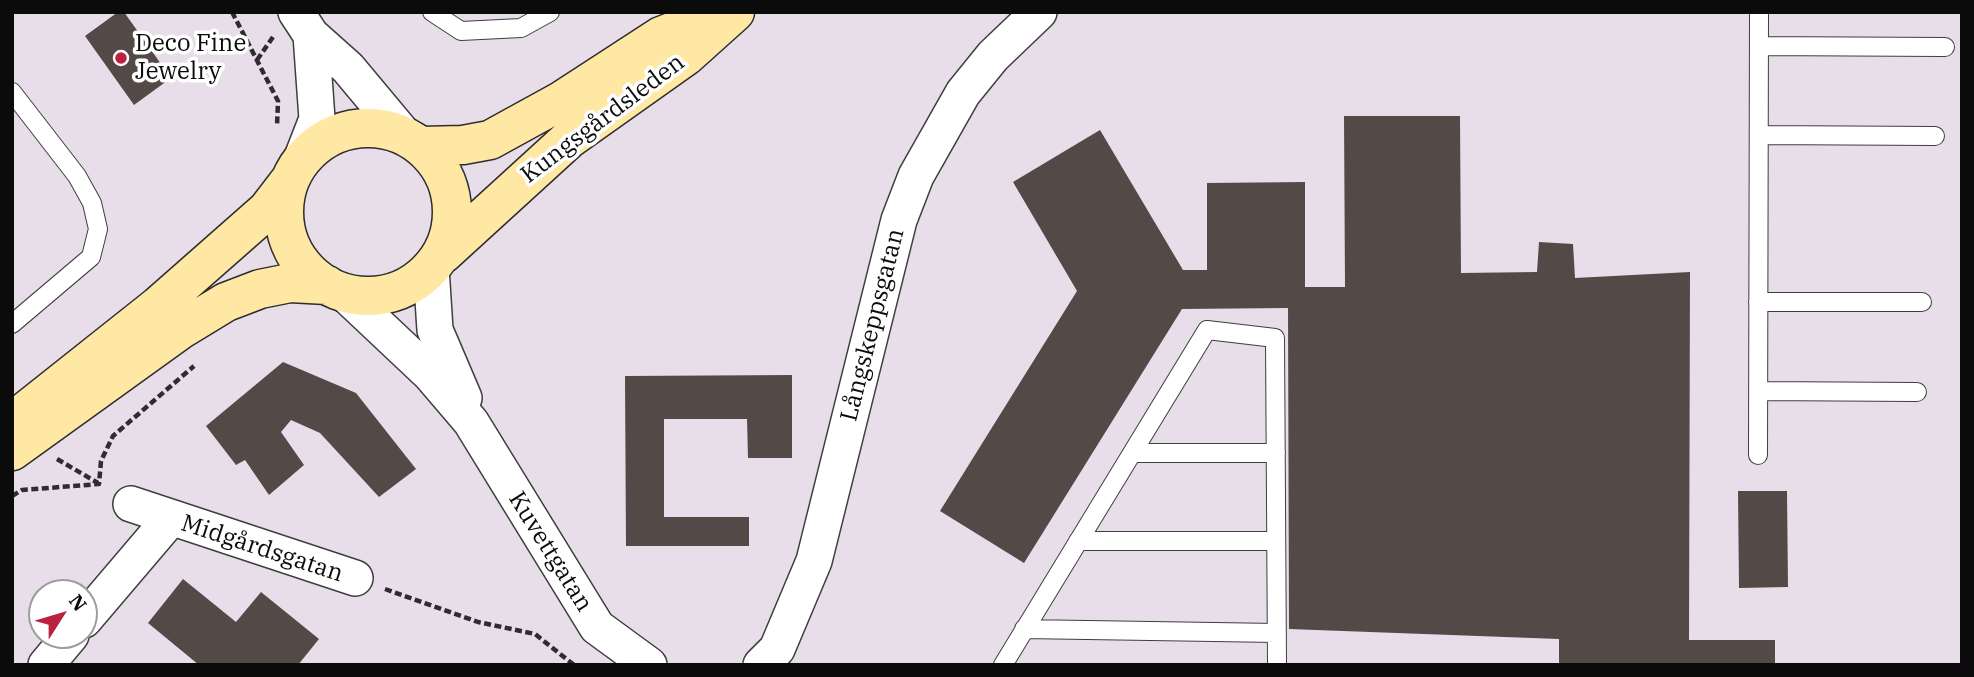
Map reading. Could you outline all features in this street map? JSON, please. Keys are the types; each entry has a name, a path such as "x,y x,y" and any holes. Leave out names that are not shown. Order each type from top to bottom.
{"main road":[{"name":"Kungsgårdsleden","path":"12,422 158,306 267,211 317,144 337,133 359,128 382,128 413,140 463,145 490,140 561,101 661,36 722,12"},
{"name":"Kungsgårdsleden","path":"12,451 180,330 226,302 260,289 290,283 366,296 390,293 412,284 569,139 686,56 735,12"},
{"path":"413,140 441,169 452,197 449,237 436,262"},
{"path":"296,170 284,204 285,228 294,251 308,270 335,289"}],"street":[{"name":"Långskeppsgatan","path":"761,665 777,649 814,561 899,220 916,176 963,93 993,56 1039,12"},
{"path":"294,27 348,68 413,140"},
{"path":"294,27 317,119 296,170"},
{"name":"Kuvettgatan","path":"436,262 435,330 471,422"},
{"name":"Kuvettgatan","path":"335,289 430,374 471,422 597,627 649,665"},
{"name":"Midgårdsgatan","path":"131,504 355,578"},
{"name":"Midgårdsgatan","path":"98,604 170,519"},
{"path":"46,665 59,649"}],"lane":[{"path":"432,12 461,31 521,28 550,12"},
{"path":"1758,455 1759,12"},
{"path":"1759,46 1945,47"},
{"path":"12,92 77,176 92,203 98,229 91,257 12,324"},
{"path":"1759,135 1935,136"},
{"path":"1758,302 1922,302"},
{"path":"1003,665 1207,330 1275,338 1277,665"},
{"path":"1758,391 1917,392"},
{"path":"1132,453 1276,453"},
{"path":"1078,541 1276,541"},
{"path":"1024,629 1277,633"}],"path":[{"path":"232,12 278,101 277,128"},
{"path":"257,60 294,27"},
{"path":"355,578 478,622 535,634 574,665"}],"shaded area":[{"path":"12,12 1962,12 1962,665 12,665"}],"building":[{"path":"118,12 124,12 171,78 134,105 85,36"},
{"path":"1344,116 1460,116 1461,273 1537,272 1539,242 1573,244 1575,278 1690,272 1689,640 1775,640 1775,665 1559,665 1559,639 1289,629 1288,308 1182,309 1024,563 940,511 1077,291 1013,182 1100,130 1183,270 1207,270 1207,183 1305,182 1305,287 1345,287"},
{"path":"283,362 356,393 416,469 379,497 320,433 291,420 281,432 304,465 269,495 245,460 236,465 206,426"},
{"path":"792,375 792,458 748,458 747,419 664,419 664,517 749,517 749,546 626,546 625,376"},
{"path":"1738,491 1787,491 1788,587 1739,588"},
{"path":"183,579 236,622 261,592 319,639 298,665 199,665 148,623"}],"place":[{"name":"Deco Fine Jewelry","path":"121,58"}]}
